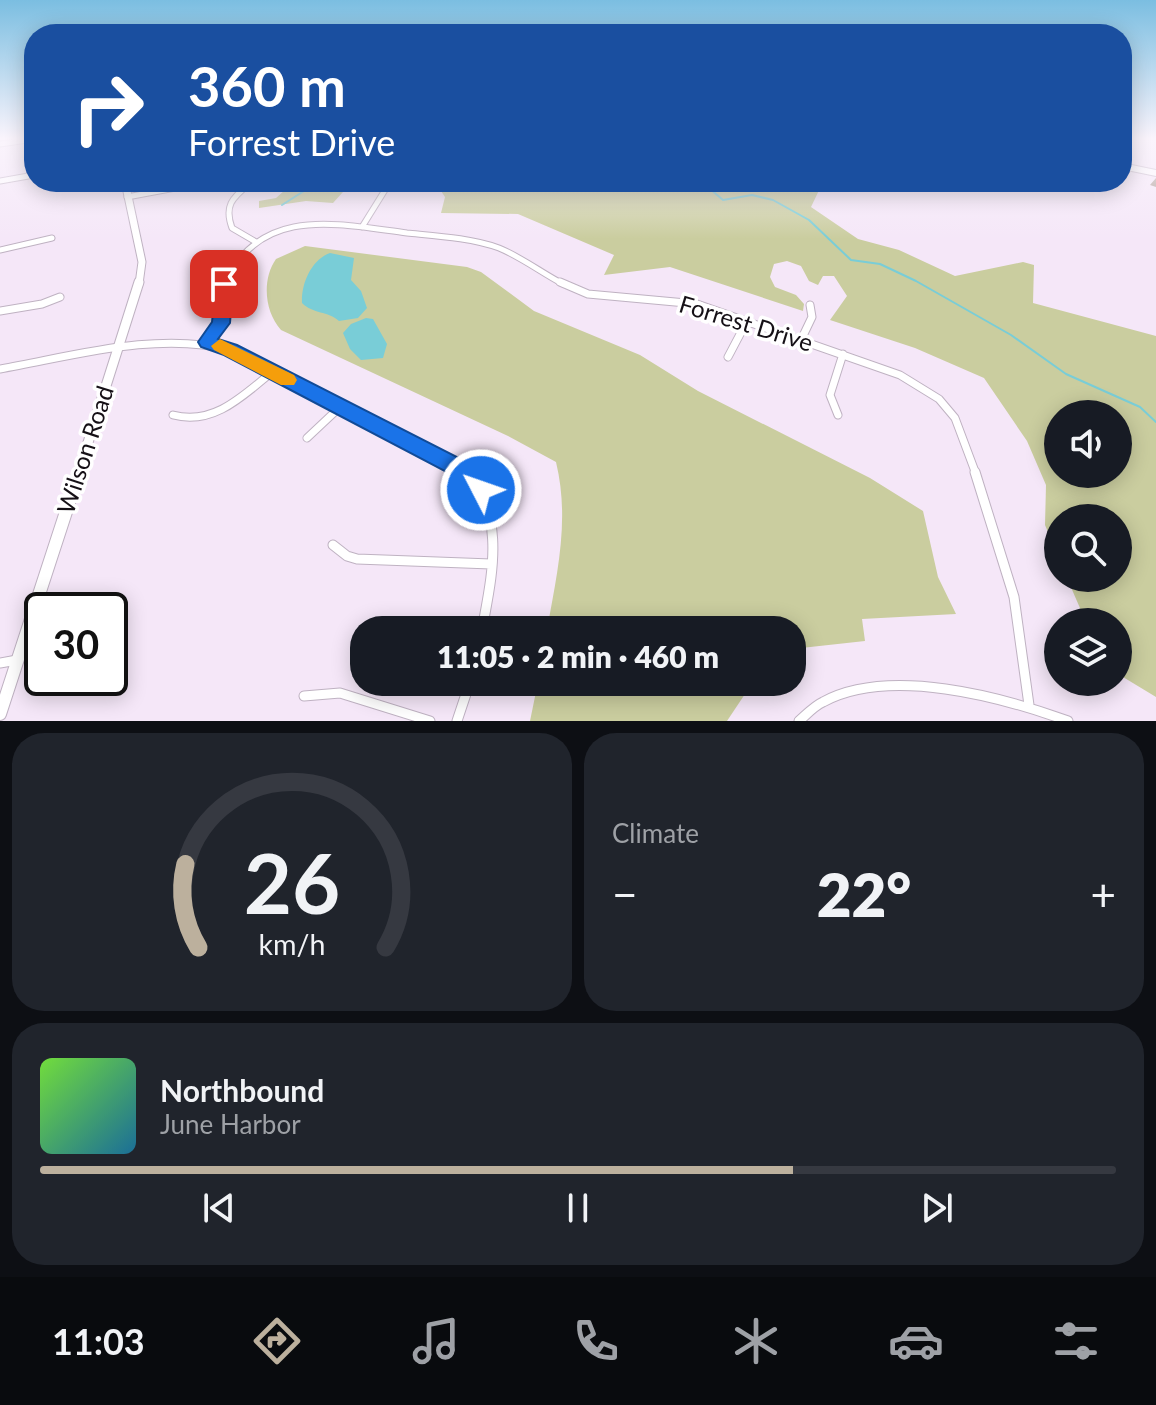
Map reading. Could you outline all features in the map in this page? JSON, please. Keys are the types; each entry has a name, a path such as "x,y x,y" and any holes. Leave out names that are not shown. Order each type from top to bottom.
{"street":[{"path":"0,181 24,177"},
{"name":"Wilson Road","path":"0,714 142,272 126,192"},
{"path":"127,197 154,192"},
{"path":"239,192 232,198 227,214 237,232 256,242"},
{"path":"362,227 384,192"},
{"name":"Forrest Drive","path":"207,342 221,323 224,284 229,272 256,242 275,231 306,223 479,242 503,250 588,294 683,301 843,354 918,384 939,399 959,425 1014,597 1029,705"},
{"path":"0,250 52,238"},
{"path":"0,311 42,304 60,297"},
{"path":"801,340 812,317 810,305"},
{"path":"728,357 747,321"},
{"path":"0,369 178,341 207,342 231,350 452,465 475,482 491,514 491,564 484,616"},
{"path":"838,415 830,395 843,354"},
{"path":"173,415 186,418 214,413 272,372"},
{"path":"307,438 340,407"},
{"path":"333,545 347,556 357,559 491,564"},
{"path":"0,663 17,660"},
{"path":"799,721 827,699 881,688 963,693 1029,705 1068,721"},
{"path":"304,696 340,693 430,721"},
{"path":"457,721 465,696"}],"green space":[{"path":"283,192 343,192 333,203 306,201 259,208 259,201 276,198"},
{"path":"442,192 818,192 811,207 858,239 899,250 955,276 1023,262 1034,265 1033,303 1156,336 1156,697 1132,682 1132,608 1080,608 1073,592 1132,592 1132,504 1046,504 1046,488 1132,488 1132,400 1044,400 1044,480 1027,441 984,378 915,348 830,320 847,296 834,276 823,276 818,285 809,281 801,266 787,261 774,264 770,277 775,287 796,295 804,304 803,311 670,267 604,275 614,255 518,214 441,213 445,197"},
{"path":"305,246 467,267 481,272 534,311 640,355 698,391 870,478 923,511 938,577 956,614 862,619 865,641 806,647 806,616 549,616 562,526 556,462 508,436 281,330 271,314 267,295 268,276 276,259"},
{"path":"535,696 744,696 727,721 530,721"}],"water":[{"path":"330,253 354,258 351,280 361,291 367,308 358,318 339,321 302,303 308,274 317,261"},
{"path":"366,318 373,319 387,344 383,358 361,360 350,349 343,333 351,324"}],"waterway":[{"path":"282,205 302,192"},
{"path":"714,192 723,200 752,195 773,200 809,220 851,260 880,264 916,281 1011,335 1066,374 1140,407 1156,422"}],"slow traffic":[{"path":"220,346 288,380"}],"route":[{"path":"224,284 221,323 207,342 231,350 452,465 481,490"}]}
